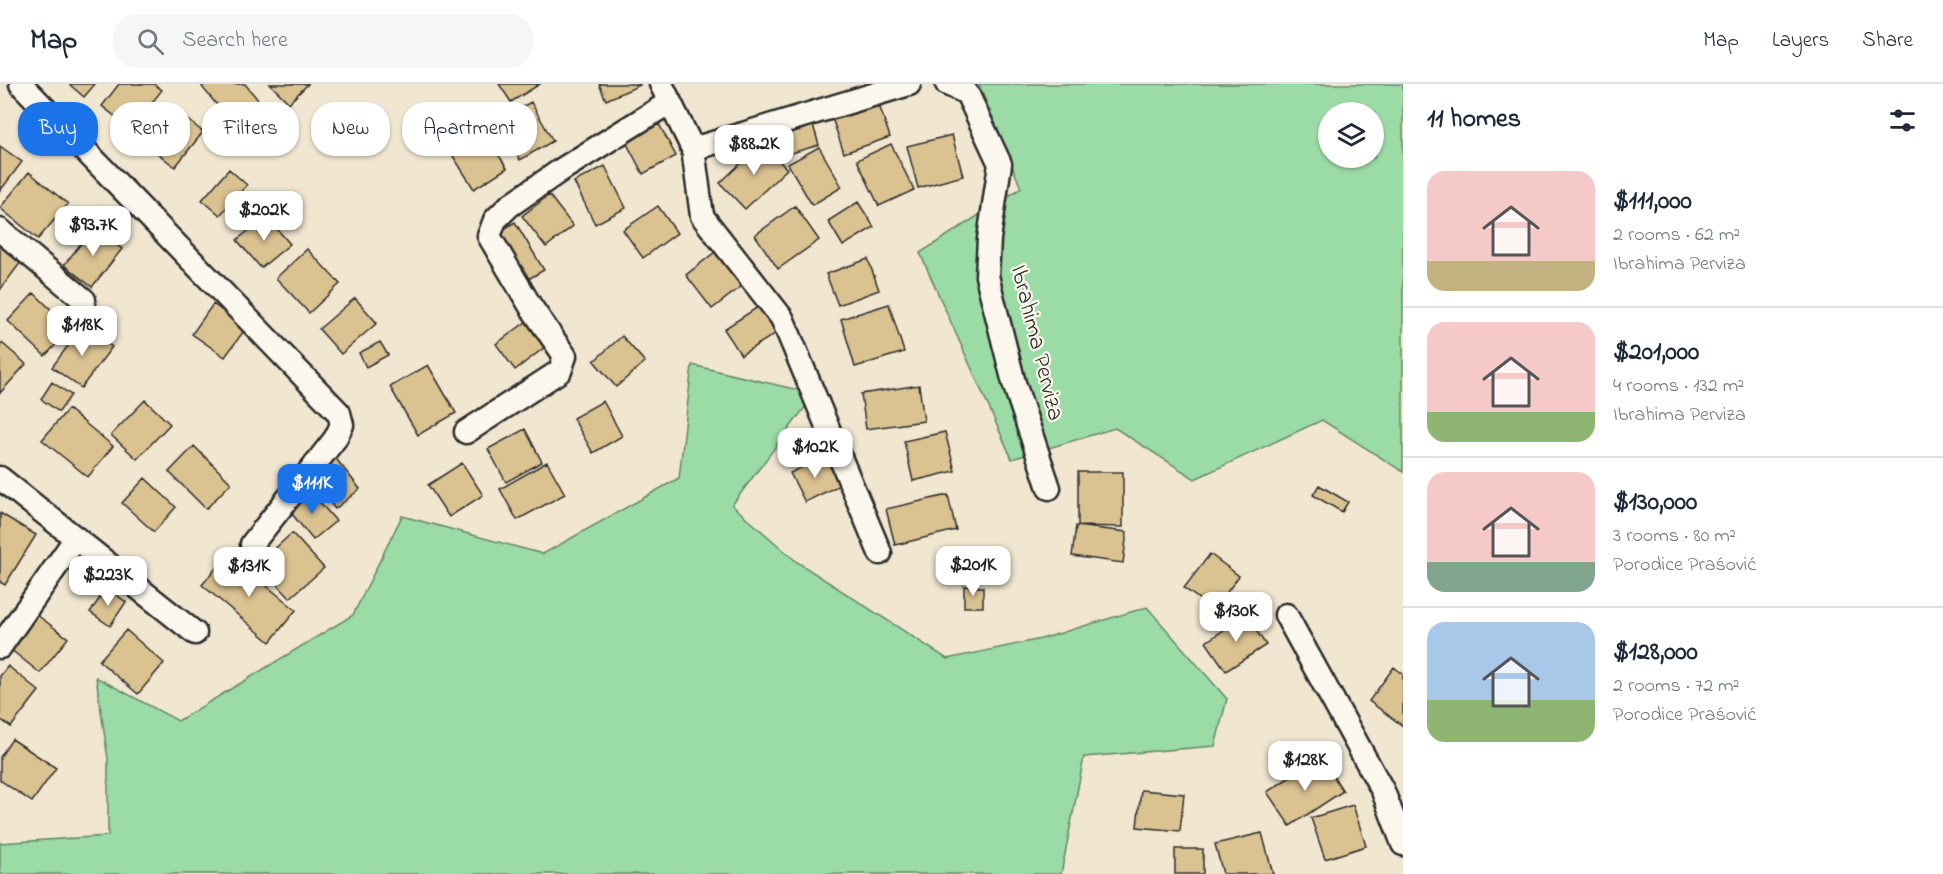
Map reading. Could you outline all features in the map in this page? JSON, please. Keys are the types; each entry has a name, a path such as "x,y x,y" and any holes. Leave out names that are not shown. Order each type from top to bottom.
{"street":[{"path":"21,84 339,413 342,424 335,438 252,544"},
{"path":"693,149 909,84"},
{"name":"Ibrahima Perviza","path":"947,84 967,93 1000,164 989,239 987,276 1014,383 1049,488"},
{"path":"466,432 560,371 565,356 531,307 489,236 495,220 509,206 666,93 693,149 702,216 782,318 880,553"},
{"path":"0,230 84,300"},
{"path":"0,478 195,633"},
{"path":"0,647 76,538"},
{"path":"1286,615 1383,791 1403,844"}],"green space":[{"path":"979,84 1403,84 1403,472 1322,420 1195,479 1115,428 1012,459 920,253 1021,188"},
{"path":"692,365 815,394 732,505 797,562 947,659 1041,639 1147,607 1227,699 1215,746 1084,757 1061,874 0,874 0,843 108,836 108,759 96,677 178,721 353,615 402,516 543,554 679,478"}],"building":[{"path":"69,84 95,84 84,97"},
{"path":"119,84 154,84 162,90 152,102 110,102 110,112 102,106"},
{"path":"206,84 245,84 260,102 214,102 202,87"},
{"path":"270,84 308,84 290,102"},
{"path":"499,84 540,84 511,102"},
{"path":"599,84 640,84 640,85 606,100"},
{"path":"876,96 890,137 844,153 830,112"},
{"path":"537,113 553,141 537,150"},
{"path":"810,115 819,145 788,154 779,124"},
{"path":"190,121 202,133 190,148"},
{"path":"659,124 676,156 643,174 626,142"},
{"path":"952,135 963,176 918,188 907,146"},
{"path":"762,143 787,169 745,209 720,183"},
{"path":"891,144 914,190 879,206 857,160"},
{"path":"0,146 22,162 0,191"},
{"path":"819,147 842,187 812,205 788,164"},
{"path":"161,156 184,156 175,167"},
{"path":"453,156 499,156 507,168 474,189"},
{"path":"605,166 626,208 595,224 574,182"},
{"path":"229,169 247,185 220,215 202,200"},
{"path":"29,172 68,204 38,239 0,208"},
{"path":"549,195 573,226 546,247 522,216"},
{"path":"858,202 874,227 843,246 828,221"},
{"path":"658,206 677,233 643,258 623,230"},
{"path":"795,206 819,240 778,269 755,235"},
{"path":"266,216 290,244 261,268 237,240"},
{"path":"515,222 544,270 525,281 496,234"},
{"path":"94,227 122,249 92,287 64,265"},
{"path":"0,246 21,262 0,290"},
{"path":"720,248 747,282 712,309 686,275"},
{"path":"307,249 340,284 309,313 276,278"},
{"path":"868,259 879,290 838,305 826,274"},
{"path":"34,293 71,329 45,356 8,321"},
{"path":"355,298 377,323 341,354 319,329"},
{"path":"213,304 246,328 225,357 192,334"},
{"path":"889,304 904,352 855,367 841,319"},
{"path":"761,305 778,332 741,355 724,329"},
{"path":"526,322 545,347 515,370 496,344"},
{"path":"83,326 112,347 81,388 52,367"},
{"path":"622,336 645,362 616,387 594,361"},
{"path":"380,342 388,355 366,367 359,353"},
{"path":"2,343 26,364 0,393 0,346"},
{"path":"428,365 456,413 418,435 390,387"},
{"path":"52,382 71,395 59,412 41,399"},
{"path":"919,385 924,421 866,429 861,394"},
{"path":"145,400 170,424 137,459 111,435"},
{"path":"603,401 622,436 593,453 573,418"},
{"path":"68,409 113,446 88,477 42,440"},
{"path":"525,429 542,462 506,482 488,449"},
{"path":"945,432 955,471 913,481 904,441"},
{"path":"194,446 231,483 206,509 169,472"},
{"path":"333,455 360,489 335,509 308,475"},
{"path":"825,456 840,485 805,502 790,473"},
{"path":"547,462 565,494 517,520 500,489"},
{"path":"462,463 483,495 449,517 428,485"},
{"path":"1078,472 1123,472 1123,527 1078,526"},
{"path":"145,478 176,507 154,532 122,503"},
{"path":"1319,485 1348,502 1342,512 1313,495"},
{"path":"310,491 336,521 313,540 288,509"},
{"path":"948,495 956,530 895,545 886,509"},
{"path":"0,513 36,535 5,585 0,582"},
{"path":"1076,526 1127,532 1123,563 1072,556"},
{"path":"292,533 324,568 290,598 258,564"},
{"path":"228,554 296,610 270,642 202,585"},
{"path":"1210,554 1239,576 1214,610 1184,588"},
{"path":"964,586 983,587 983,607 964,607"},
{"path":"107,588 126,602 110,626 90,612"},
{"path":"37,615 68,638 40,673 10,649"},
{"path":"1246,615 1266,645 1226,671 1206,642"},
{"path":"126,630 164,663 138,694 99,661"},
{"path":"8,666 39,691 11,727 0,719 0,676"},
{"path":"1394,667 1403,674 1403,726 1369,701"},
{"path":"12,739 56,768 32,802 0,780 0,757"},
{"path":"1321,757 1343,791 1290,826 1267,792"},
{"path":"1141,790 1184,794 1180,831 1137,827"},
{"path":"1353,805 1366,846 1325,859 1311,818"},
{"path":"1262,833 1273,874 1223,874 1215,844"},
{"path":"1175,849 1203,849 1203,874 1175,874"}]}
